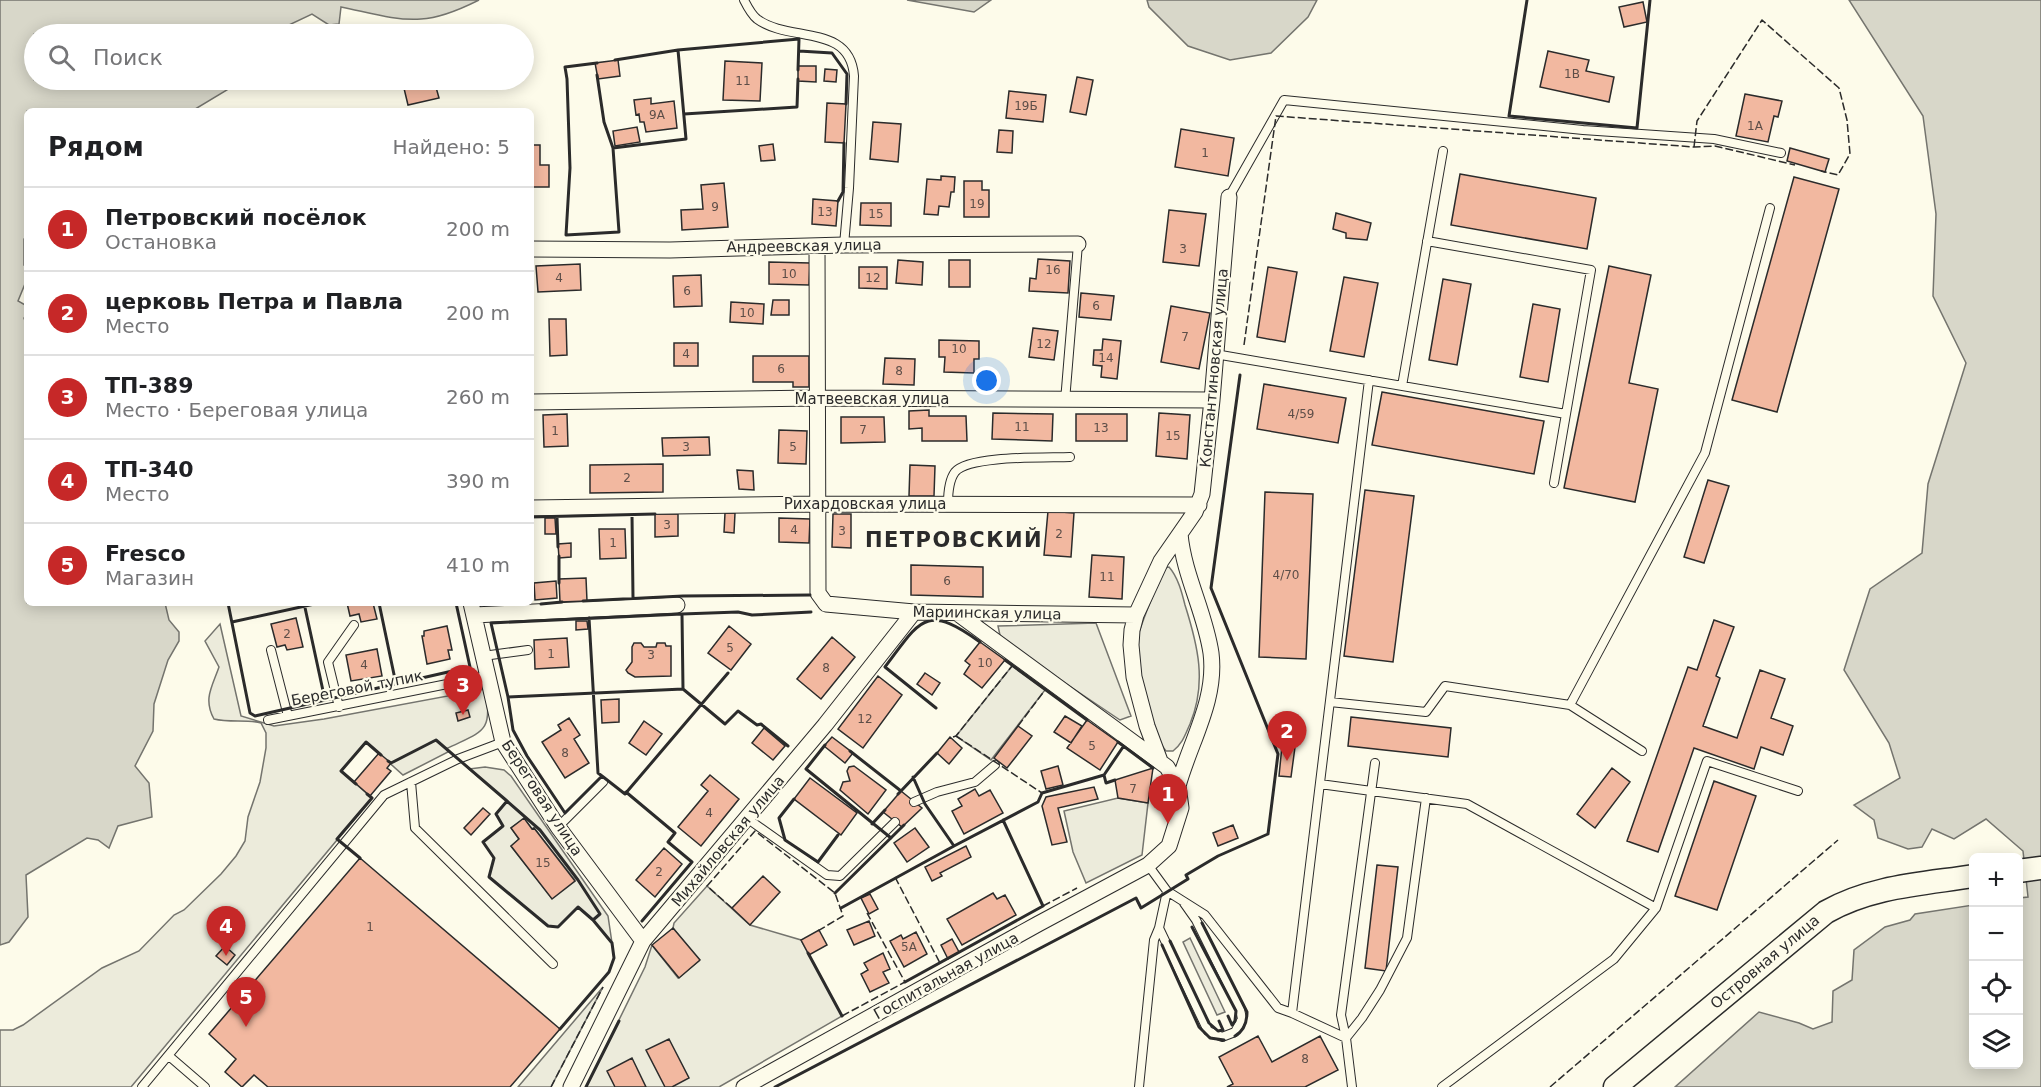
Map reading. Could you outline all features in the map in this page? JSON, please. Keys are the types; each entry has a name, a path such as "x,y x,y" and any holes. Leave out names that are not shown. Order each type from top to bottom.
{"main road":[{"path":"2023,870 2041,868"},
{"name":"Островная улица","path":"1615,1087 1826,912 1848,901 1881,890 1969,877"}],"street":[{"name":"Константиновская улица","path":"1160,761 1147,726 1134,677 1131,645 1136,615 1161,561 1199,505 1202,494 1228,197"},
{"name":"Андреевская улица","path":"534,249 670,250 844,245 1078,244"},
{"path":"817,247 818,504"},
{"name":"Матвеевская улица","path":"534,402 817,398 1212,400"},
{"name":"Рихардовская улица","path":"534,508 818,504 1199,505"},
{"name":"Мариинская улица","path":"818,504 818,593 826,604 838,607 914,612 1136,615"},
{"path":"1178,786 1185,760 1208,699 1211,656 1206,627 1183,557 1180,534"},
{"path":"473,609 677,604"},
{"name":"Береговая улица","path":"473,609 503,742 558,827 643,941"},
{"name":"Михайловская улица","path":"571,1087 643,941 748,819 914,612"},
{"path":"957,613 1160,761 1172,774 1178,786"},
{"name":"Госпитальная улица","path":"744,1087 1148,865 1169,846 1181,808 1178,786"}],"lane":[{"path":"744,0 756,18 769,26 827,39 843,49 853,63 850,177 844,245"},
{"path":"1228,197 1284,100 1583,130 1714,139 1782,153"},
{"path":"1402,386 1443,151"},
{"path":"1570,705 1705,453 1770,208"},
{"path":"1428,241 1591,270 1554,483"},
{"path":"1065,401 1078,244"},
{"path":"1215,354 1566,414"},
{"path":"1292,1012 1369,380"},
{"path":"948,504 951,484 957,470 992,459 1070,457"},
{"path":"339,706 328,662 354,625"},
{"path":"271,650 288,716"},
{"path":"483,656 528,650"},
{"name":"Береговой тупик","path":"268,720 487,676"},
{"path":"1330,702 1426,712 1445,686 1570,705 1642,751"},
{"path":"142,1087 384,795 458,759 503,742"},
{"path":"1442,1087 1614,959 1656,908 1707,761 1798,791"},
{"path":"1352,1087 1341,1015 1375,763"},
{"path":"914,802 937,792 975,782 995,765"},
{"path":"411,782 414,828 553,964"},
{"path":"558,827 603,782"},
{"path":"1320,784 1467,804 1656,908"},
{"path":"1346,1038 1380,990 1407,938 1426,798"},
{"path":"748,819 813,866 833,877 840,876 895,822"},
{"path":"1148,865 1167,891 1205,915 1278,1008 1292,1012 1346,1038"},
{"path":"1139,1087 1154,940 1167,891"},
{"path":"1159,928 1208,1031 1222,1037 1235,1032 1242,1019 1240,1009 1196,920 1183,902"},
{"path":"170,1056 206,1087"}],"shaded area":[{"path":"0,0 479,0 443,15 421,19 391,17 341,7 339,24 327,24 312,14 291,24 24,24 24,90 227,90 197,108 24,108 24,286 18,301 24,304 24,606 166,606 169,620 179,632 179,641 168,660 154,704 153,731 135,766 149,783 152,817 118,826 109,848 98,840 87,838 26,875 28,917 9,942 0,945"},
{"path":"907,0 991,0 974,12"},
{"path":"1147,0 1317,0 1308,17 1271,53 1230,60 1188,46 1149,7"},
{"path":"1849,0 2041,0 2041,1087 1675,1087 1759,1012 1813,1029 1832,1022 1833,991 1852,980 1854,950 1885,927 1910,920 1915,914 1969,906 1969,1069 2023,1069 2023,898 2028,897 2023,851 1986,819 1954,839 1932,829 1922,847 1908,849 1878,838 1874,820 1854,805 1900,778 1889,743 1844,670 1870,589 1922,553 1928,484 1966,363 1933,296 1936,214 1923,116"},
{"path":"1169,567 1179,585 1190,620 1199,664 1195,709 1181,742 1173,751 1166,751 1149,715 1140,682 1136,653 1136,643 1145,615 1164,568"},
{"path":"1096,623 1131,716 1120,720 1001,640 998,626"},
{"path":"220,624 241,716 274,726 485,689 488,714 486,723 477,734 446,749 448,752 403,775 366,742 341,771 372,798 131,1087 0,1087 0,1030 13,1030 23,1025 102,968 139,951 174,915 184,910 221,874 245,841 248,817 260,782 266,748 266,733 261,723 214,719 211,712 210,693 219,667 205,641"},
{"path":"1012,666 1045,690 991,760 956,736"},
{"path":"485,767 504,770 511,776 608,916 612,943 593,920 578,907 558,927 548,926 489,877 494,858 483,842 503,826 496,814 507,801 469,769","holes":["524,819 532,829 534,828 575,880 552,898 511,846 519,839 511,828"]},
{"path":"1118,798 1148,803 1142,855 1086,883 1073,852 1064,811"},
{"path":"707,886 750,925 801,940 842,1016 719,1087 586,1087 645,967 652,945 678,978 699,961 673,928 674,923"},
{"path":"1190,938 1225,1012 1217,1015 1183,942"},
{"path":"603,987 551,1087 518,1087"}],"building":[{"path":"1643,2 1647,22 1624,27 1619,7"},
{"path":"1548,51 1589,60 1586,71 1614,77 1609,102 1540,87"},
{"path":"618,60 620,76 598,79 595,63"},
{"path":"725,61 762,63 760,101 723,100"},
{"path":"798,66 816,66 816,82 798,81"},
{"path":"825,69 837,70 836,82 824,81"},
{"path":"1077,77 1093,80 1086,115 1070,112"},
{"path":"404,90 437,90 439,98 408,105"},
{"path":"1009,91 1046,95 1043,122 1006,118"},
{"path":"1745,94 1782,101 1778,117 1774,116 1768,142 1736,136"},
{"path":"651,98 651,104 674,101 677,128 646,132 644,122 640,122 639,114 636,115 634,100"},
{"path":"827,103 846,104 844,143 825,142"},
{"path":"873,122 901,124 898,162 870,159"},
{"path":"637,127 640,142 615,146 613,131"},
{"path":"1181,129 1234,138 1228,176 1175,167"},
{"path":"999,130 1013,131 1012,153 997,152"},
{"path":"773,144 775,160 761,161 759,146"},
{"path":"534,145 540,145 540,165 549,165 549,187 534,187"},
{"path":"1790,148 1829,159 1825,172 1787,161"},
{"path":"1460,174 1596,198 1587,249 1451,225"},
{"path":"941,176 955,177 954,192 951,192 949,207 939,206 938,215 924,214 927,179 941,180"},
{"path":"1794,177 1839,189 1777,412 1732,400"},
{"path":"964,181 982,181 982,190 989,190 989,217 964,217"},
{"path":"724,183 728,227 682,230 681,210 703,209 701,185"},
{"path":"813,199 838,201 836,226 812,224"},
{"path":"861,203 891,203 891,226 860,225"},
{"path":"1169,210 1206,214 1199,266 1163,262"},
{"path":"1336,213 1371,223 1367,240 1346,238 1346,233 1333,229"},
{"path":"1038,259 1070,261 1068,293 1029,291 1030,278 1036,279"},
{"path":"898,260 923,262 922,285 896,283"},
{"path":"949,260 970,260 970,287 949,287"},
{"path":"769,262 810,263 809,285 769,284"},
{"path":"580,264 581,290 538,292 536,266"},
{"path":"1609,266 1651,275 1629,383 1658,389 1635,502 1564,488"},
{"path":"859,267 887,267 887,289 859,288"},
{"path":"1268,267 1297,272 1285,342 1257,337"},
{"path":"701,275 702,306 674,307 673,276"},
{"path":"1344,277 1378,283 1364,357 1330,351"},
{"path":"1443,279 1471,284 1457,365 1429,360"},
{"path":"1081,293 1114,296 1111,320 1079,317"},
{"path":"773,300 789,300 789,315 771,315"},
{"path":"731,302 764,304 763,324 730,322"},
{"path":"1533,304 1560,309 1548,382 1520,377"},
{"path":"1171,306 1210,313 1199,369 1161,362"},
{"path":"549,319 566,319 567,355 550,356"},
{"path":"1033,328 1058,331 1054,360 1029,357"},
{"path":"1103,339 1121,341 1117,379 1101,377 1102,366 1093,365 1094,350 1102,350"},
{"path":"939,340 979,341 979,359 974,359 974,373 944,372 945,357 939,357"},
{"path":"674,343 698,343 698,366 674,366"},
{"path":"753,356 809,356 809,387 793,387 793,382 753,382"},
{"path":"885,358 915,359 914,385 883,384"},
{"path":"1264,384 1346,398 1338,443 1257,429"},
{"path":"1382,392 1544,421 1534,474 1372,445"},
{"path":"929,410 929,416 966,416 967,441 922,441 922,428 909,429 909,411"},
{"path":"993,413 1053,414 1052,441 992,439"},
{"path":"1159,413 1190,415 1187,459 1156,456"},
{"path":"567,414 568,446 544,447 543,415"},
{"path":"1076,414 1127,414 1127,441 1076,441"},
{"path":"841,417 884,417 885,442 841,443"},
{"path":"779,430 807,431 806,464 778,463"},
{"path":"709,437 710,455 663,456 662,438"},
{"path":"663,464 663,492 590,493 590,465"},
{"path":"910,465 935,466 934,496 909,496"},
{"path":"737,470 753,471 754,490 739,489"},
{"path":"1708,480 1729,486 1704,563 1684,557"},
{"path":"1365,490 1414,496 1393,662 1344,656"},
{"path":"1265,492 1313,494 1306,659 1259,657"},
{"path":"1048,511 1074,513 1071,557 1044,555"},
{"path":"725,513 735,513 734,533 724,532"},
{"path":"655,514 678,514 678,536 655,537"},
{"path":"833,514 851,514 851,548 832,547"},
{"path":"545,518 555,518 556,534 545,534"},
{"path":"779,518 810,519 809,543 779,542"},
{"path":"599,529 625,529 626,558 600,559"},
{"path":"571,543 571,557 559,558 558,544"},
{"path":"1092,555 1124,557 1122,599 1089,597"},
{"path":"911,565 983,567 983,597 911,595"},
{"path":"586,578 587,601 560,602 559,579"},
{"path":"556,581 557,598 535,600 534,583"},
{"path":"348,606 374,606 377,619 361,622 359,614 350,616"},
{"path":"296,618 303,647 287,650 285,645 277,647 271,624"},
{"path":"1714,620 1734,627 1716,676 1720,678 1703,726 1737,738 1760,670 1785,679 1771,718 1793,726 1783,755 1761,747 1754,769 1694,748 1658,852 1627,841 1688,667 1697,670"},
{"path":"576,621 587,621 588,629 576,630"},
{"path":"447,626 452,650 448,650 450,659 427,664 422,636 424,636 424,631"},
{"path":"729,626 751,644 731,670 708,653"},
{"path":"832,637 855,657 821,699 797,679"},
{"path":"567,638 569,667 535,669 534,640"},
{"path":"980,642 1005,660 982,688 964,674 970,665 965,661"},
{"path":"634,643 641,643 644,647 656,647 657,643 671,646 671,676 635,677 628,673 626,670 632,662"},
{"path":"377,649 382,676 351,681 346,655"},
{"path":"925,673 940,683 932,695 917,684"},
{"path":"878,676 902,695 863,748 838,729"},
{"path":"619,699 619,722 602,723 601,700"},
{"path":"468,710 470,717 458,721 456,713"},
{"path":"1065,716 1082,726 1071,743 1054,732"},
{"path":"1351,717 1451,728 1448,757 1348,746"},
{"path":"569,718 580,735 574,739 589,763 565,778 542,742 561,730 558,725"},
{"path":"1087,720 1118,742 1100,770 1067,748"},
{"path":"644,721 662,734 646,755 629,743"},
{"path":"1018,726 1032,736 1007,768 994,758"},
{"path":"764,728 785,746 773,760 752,743"},
{"path":"832,737 853,753 845,763 824,746"},
{"path":"950,737 962,748 949,764 937,753"},
{"path":"1282,746 1295,747 1291,777 1279,776"},
{"path":"379,753 391,763 387,768 391,771 370,796 354,782"},
{"path":"854,766 886,790 868,814 840,790 843,782 850,781 847,771 849,767"},
{"path":"1058,766 1063,785 1046,789 1041,771"},
{"path":"1153,768 1148,803 1118,798 1115,780"},
{"path":"1612,768 1630,782 1595,828 1577,814"},
{"path":"710,775 739,799 701,846 678,827 708,791 701,785"},
{"path":"810,778 857,813 841,835 794,799"},
{"path":"1714,781 1756,796 1717,910 1675,896"},
{"path":"1094,787 1098,799 1058,808 1067,842 1052,845 1042,806 1046,797"},
{"path":"975,789 979,796 990,790 1003,813 964,834 952,811 962,806 958,799"},
{"path":"901,791 922,808 902,827 883,812"},
{"path":"483,808 490,814 471,835 464,828"},
{"path":"524,818 575,881 552,899 511,846 519,839 511,828"},
{"path":"1233,825 1238,838 1218,846 1213,833"},
{"path":"915,828 929,847 907,862 894,843"},
{"path":"966,846 971,857 940,873 942,876 932,881 925,867"},
{"path":"664,848 682,864 655,897 636,880"},
{"path":"360,858 560,1029 510,1087 268,1087 254,1075 242,1087 225,1072 236,1059 209,1034"},
{"path":"1377,865 1398,867 1386,971 1365,968"},
{"path":"763,876 780,892 750,925 732,908"},
{"path":"993,893 997,899 1005,895 1016,915 962,945 947,919"},
{"path":"870,894 878,909 869,914 861,898"},
{"path":"869,921 875,936 854,945 847,930"},
{"path":"673,928 700,960 679,978 652,945"},
{"path":"819,930 827,945 809,955 801,940"},
{"path":"916,932 927,954 904,967 890,941 901,935 903,939"},
{"path":"952,939 959,952 948,959 941,945"},
{"path":"225,946 235,955 227,965 216,956"},
{"path":"883,953 890,969 883,972 889,983 870,992 861,974 868,970 864,963"},
{"path":"1258,1036 1272,1062 1320,1036 1338,1070 1305,1087 1227,1087 1233,1084 1219,1057"},
{"path":"669,1039 689,1078 672,1087 665,1087 646,1050"},
{"path":"632,1058 646,1087 615,1087 607,1071"}],"fence":[{"path":"1694,147 1697,121 1762,20 1839,88 1847,120 1850,154 1838,175 1821,171"},
{"path":"1244,345 1276,116 1694,147 1715,146 1795,165"},
{"path":"953,737 1012,666"},
{"path":"1018,726 1045,690"},
{"path":"956,736 1042,793"},
{"path":"732,908 707,886 755,831 835,893 843,916 816,932"},
{"path":"1550,1087 1838,840"},
{"path":"895,877 940,963"},
{"path":"1043,906 1077,888"},
{"path":"842,1016 905,982 867,913"},
{"path":"551,1087 603,987"}],"wall":[{"path":"1527,0 1509,116 1637,128 1650,0"},
{"path":"615,60 678,50 799,39 798,70"},
{"path":"597,75 604,122 613,148 686,139 678,50"},
{"path":"799,51 832,53 847,74 846,104"},
{"path":"597,63 565,67 570,168 566,235 619,232 613,148"},
{"path":"684,114 797,107 798,79"},
{"path":"838,201 843,192 844,143"},
{"path":"775,1087 1136,898 1141,908 1188,879 1186,875 1218,856 1268,834 1278,754 1211,588 1240,375"},
{"path":"534,517 655,514"},
{"path":"632,515 633,598"},
{"path":"557,517 558,547"},
{"path":"559,556 559,583"},
{"path":"583,601 683,596 810,595"},
{"path":"541,604 562,602"},
{"path":"229,606 250,713 255,716 470,667 457,606"},
{"path":"305,606 325,700"},
{"path":"232,622 305,606"},
{"path":"380,606 396,684"},
{"path":"589,618 598,773 602,776 565,813 527,756 513,730 491,623 682,614 738,612 752,615 811,612"},
{"path":"508,697 683,689 682,614"},
{"path":"936,708 885,667 907,638 925,622 935,620 947,623 980,642"},
{"path":"1005,660 1087,720"},
{"path":"602,776 625,794 728,673"},
{"path":"683,689 725,724 738,711 757,725 761,724 788,746"},
{"path":"388,761 391,763 436,740 507,801 496,814 503,826 483,842 494,858 489,877 548,926 558,927 578,907 593,920 612,943 614,958 609,972 560,1029"},
{"path":"356,784 341,771 366,742 381,755"},
{"path":"1118,742 1153,768"},
{"path":"825,745 806,769 891,838"},
{"path":"913,777 925,804 954,846 1038,802 1042,793 1104,775 1123,747"},
{"path":"850,751 901,791 898,794"},
{"path":"901,791 937,753"},
{"path":"1104,775 1106,783 1115,780"},
{"path":"626,792 675,833 668,842 692,862 642,921"},
{"path":"360,858 337,839 372,798 367,794"},
{"path":"794,799 779,818 785,840 818,862 838,835"},
{"path":"507,801 540,830 578,880 600,914 593,920"},
{"path":"872,824 885,810"},
{"path":"905,982 1043,906 1003,820"},
{"path":"835,893 904,825"},
{"path":"841,908 954,846"},
{"path":"1202,923 1247,1012 1244,1026 1235,1036"},
{"path":"1192,927 1236,1011 1232,1025 1228,1016"},
{"path":"1170,941 1209,1023 1218,1031 1223,1030 1219,1021"},
{"path":"1162,945 1199,1027 1210,1038 1224,1040"},
{"path":"808,953 842,1016"},
{"path":"586,1087 619,1021"}],"place":[{"name":"ТП-389","path":"463,715"},
{"name":"церковь Петра и Павла","path":"1287,761"},
{"name":"Петровский посёлок","path":"1168,824"},
{"name":"ТП-340","path":"226,956"},
{"name":"Fresco","path":"246,1027"}],"district":[{"name":"ПЕТРОВСКИЙ","path":"954,540"}]}
